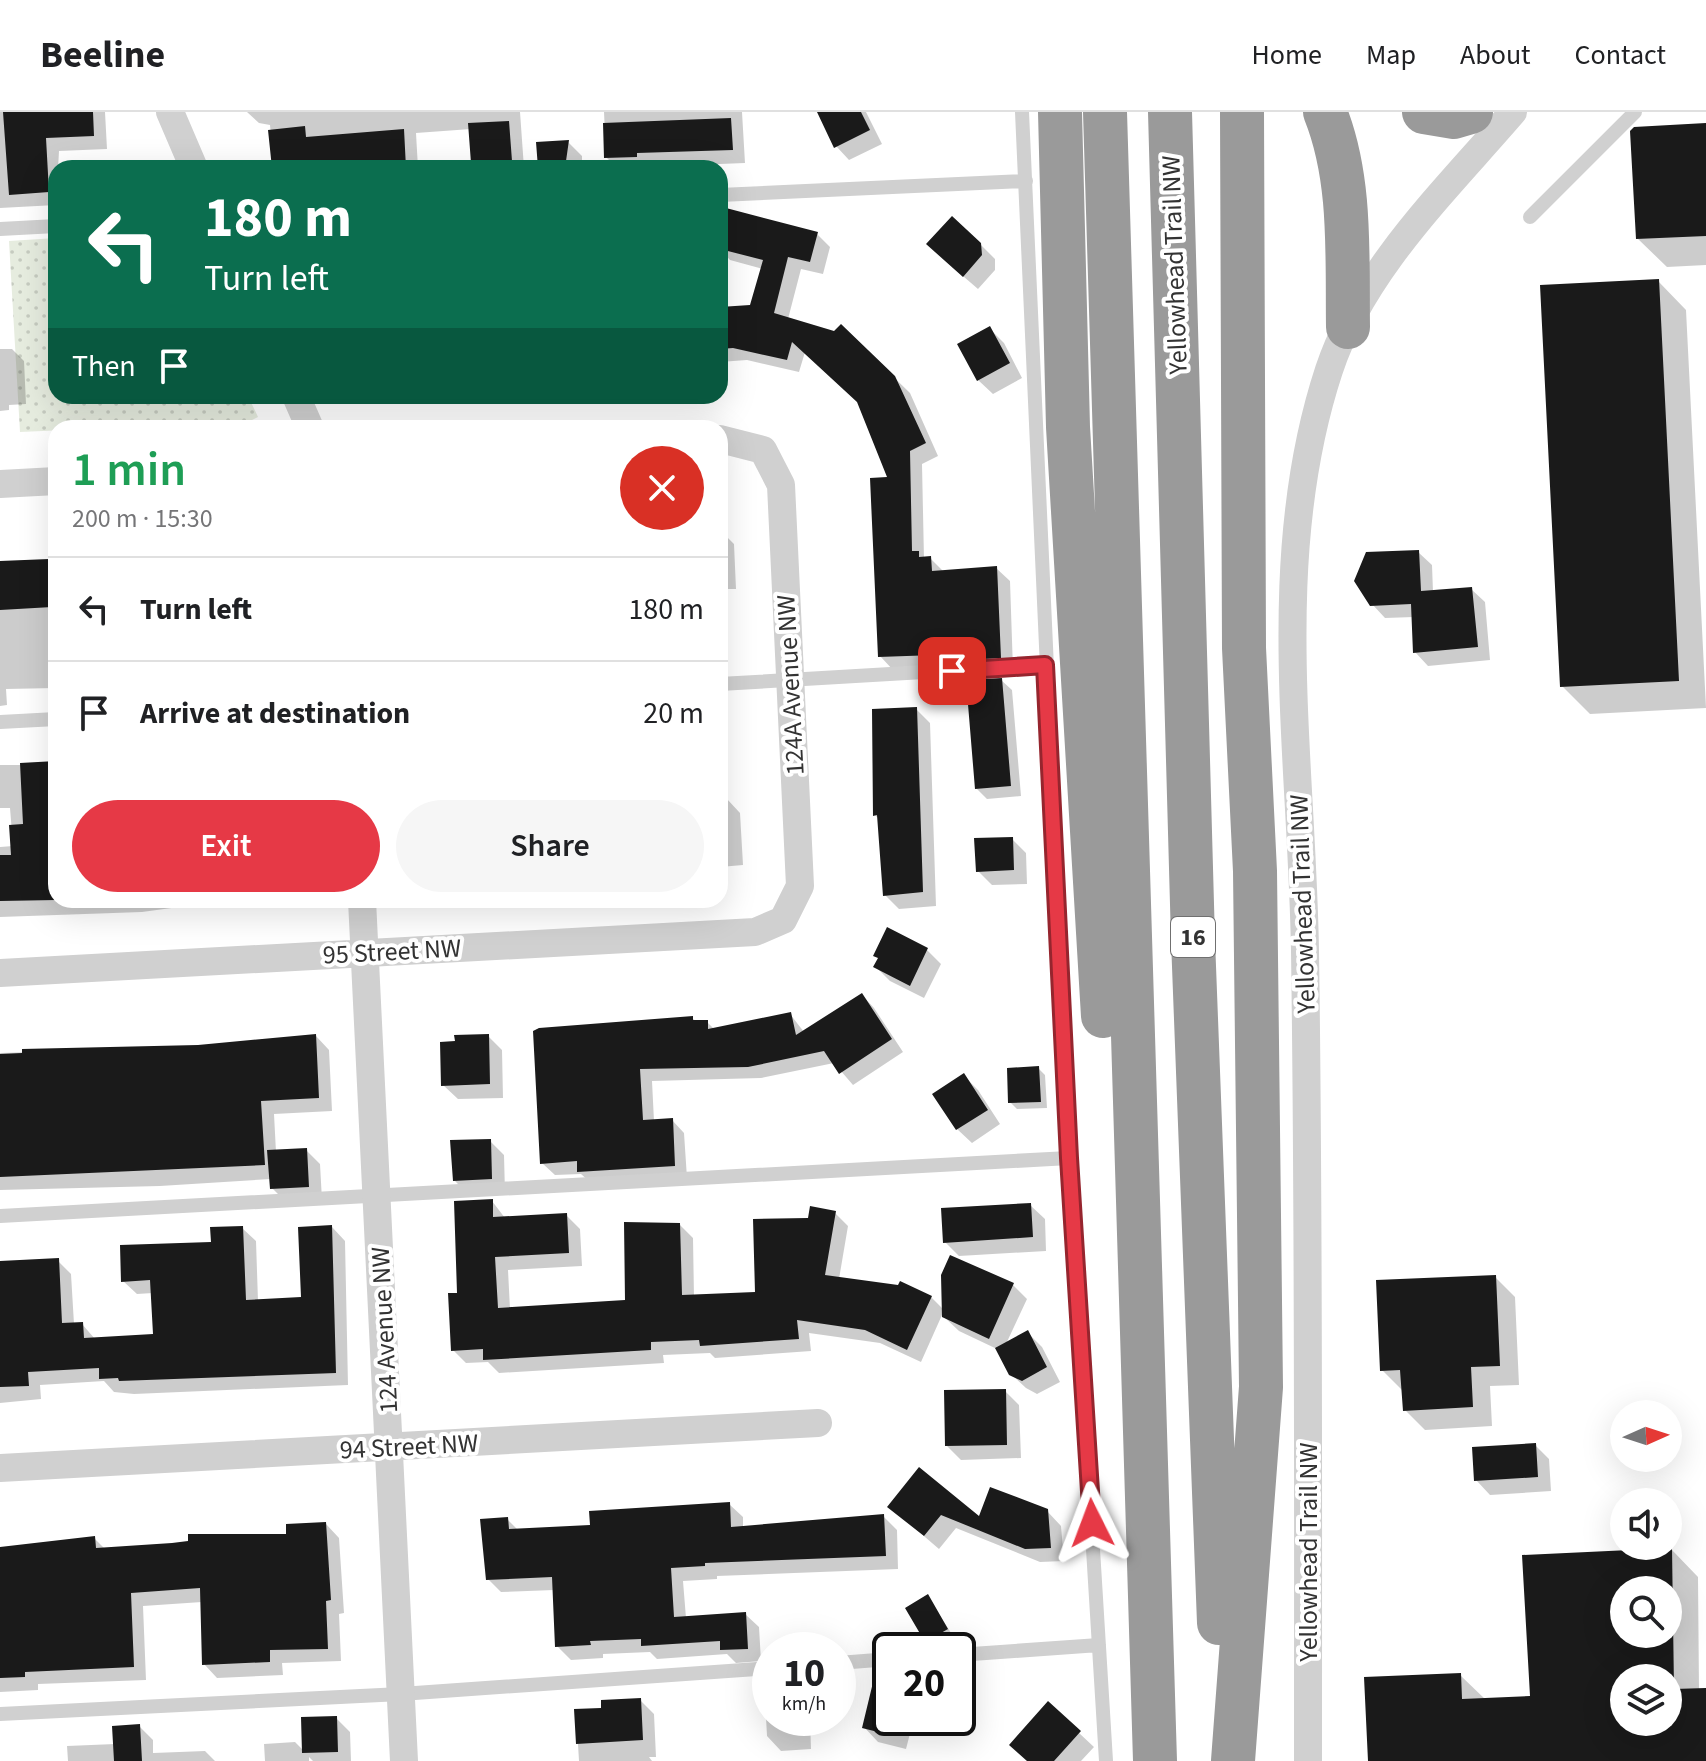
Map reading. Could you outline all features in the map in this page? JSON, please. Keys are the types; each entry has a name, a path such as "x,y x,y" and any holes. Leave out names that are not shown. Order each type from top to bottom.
{"highway":[{"path":"1060,112 1068,427 1099,989 1138,1288"},
{"path":"1105,112 1138,1288 1155,1761"},
{"name":"Yellowhead Trail NW","path":"1170,112 1193,940 1224,1761"},
{"path":"1233,1761 1261,1387 1255,871 1244,648 1242,112"},
{"path":"1325,112 1333,132 1346,207 1348,327"},
{"path":"1424,112 1454,117 1471,112"}],"street":[{"path":"170,112 191,160"},
{"name":"Yellowhead Trail NW","path":"1308,1761 1305,948 1291,601 1303,467 1330,367 1348,327 1385,263 1513,112"},
{"name":"124A Avenue NW","path":"728,441 763,450 781,485 800,886 783,920"},
{"path":"0,484 48,481"},
{"name":"124 Avenue NW","path":"362,908 404,1761"},
{"name":"95 Street NW","path":"0,973 755,932 783,920"},
{"name":"94 Street NW","path":"0,1468 818,1423"}],"lane":[{"path":"1022,112 1069,1158 1106,1761"},
{"path":"1530,217 1635,112"},
{"path":"728,195 1026,181"},
{"path":"0,229 48,226"},
{"path":"728,684 1045,665"},
{"path":"0,722 48,719"},
{"path":"0,1216 1069,1158"},
{"path":"976,1654 1099,1645"},
{"path":"0,1714 401,1694 752,1669"}],"shaded area":[{"path":"48,239 48,404 252,404 258,417 252,420 48,420 48,431 20,432 9,241"}],"building":[{"path":"3,112 93,112 94,136 46,138 48,192 9,195"},
{"path":"817,112 861,112 870,130 834,148"},
{"path":"731,118 733,150 637,153 637,157 604,158 603,123"},
{"path":"509,121 512,160 471,160 468,123"},
{"path":"1706,123 1706,236 1636,239 1630,131 1634,127"},
{"path":"305,126 306,137 404,129 406,160 271,160 268,130"},
{"path":"569,140 566,160 537,160 536,142"},
{"path":"728,209 818,232 810,262 788,257 774,313 834,331 841,324 895,376 926,443 910,451 912,551 919,551 919,557 931,556 932,571 997,566 1001,658 964,660 964,654 878,657 870,478 887,477 857,402 792,342 787,360 728,348 728,306 750,305 763,260 728,251"},
{"path":"952,216 981,243 982,255 963,277 926,244"},
{"path":"1659,279 1679,681 1560,687 1540,285"},
{"path":"990,326 1010,363 977,381 957,344"},
{"path":"1419,550 1421,591 1472,587 1478,647 1413,653 1411,604 1370,606 1354,581 1366,552"},
{"path":"48,559 48,607 0,610 0,561"},
{"path":"1002,678 1011,786 975,789 966,680"},
{"path":"917,707 923,892 883,896 877,815 873,816 872,709"},
{"path":"48,761 48,900 0,901 0,855 11,855 9,825 23,824 20,763"},
{"path":"1013,837 1014,870 976,872 974,838"},
{"path":"887,927 928,948 910,986 873,967 878,958 873,956"},
{"path":"862,993 892,1039 839,1074 824,1051 748,1067 640,1069 643,1120 673,1118 675,1166 577,1172 577,1161 540,1164 533,1031 539,1028 693,1016 693,1020 708,1020 708,1029 791,1012 796,1035"},
{"path":"316,1034 319,1098 261,1101 265,1165 0,1177 0,1054 22,1053 22,1049 198,1045"},
{"path":"489,1034 490,1084 441,1086 440,1042 455,1041 454,1035"},
{"path":"1039,1066 1041,1102 1008,1103 1007,1068"},
{"path":"964,1073 988,1110 956,1130 932,1094"},
{"path":"491,1139 492,1179 453,1181 450,1140"},
{"path":"307,1148 309,1187 270,1189 267,1150"},
{"path":"493,1199 493,1217 567,1213 569,1253 495,1257 498,1308 625,1300 624,1222 680,1223 682,1295 755,1292 753,1219 808,1218 810,1206 836,1211 825,1275 898,1285 900,1281 932,1296 907,1350 865,1330 797,1320 799,1339 700,1346 699,1340 651,1342 651,1350 483,1360 483,1349 451,1351 448,1293 457,1293 454,1201"},
{"path":"1031,1203 1033,1237 943,1243 941,1208"},
{"path":"332,1225 336,1373 119,1381 118,1378 99,1379 99,1368 28,1372 29,1386 0,1387 0,1261 59,1258 62,1323 83,1322 84,1338 153,1334 150,1280 121,1282 120,1245 211,1242 210,1227 243,1226 246,1300 301,1297 298,1227"},
{"path":"950,1255 1014,1283 989,1339 942,1317 941,1275"},
{"path":"1496,1275 1500,1366 1471,1367 1473,1407 1403,1411 1400,1370 1380,1371 1376,1280"},
{"path":"1028,1330 1047,1367 1022,1381 1009,1375 995,1348"},
{"path":"1006,1389 1007,1445 945,1446 944,1390"},
{"path":"1536,1443 1538,1477 1474,1481 1472,1447"},
{"path":"919,1467 979,1516 990,1487 1048,1509 1051,1548 1025,1549 941,1515 924,1536 887,1507"},
{"path":"730,1502 731,1527 884,1514 886,1556 705,1563 705,1566 671,1568 674,1617 746,1612 748,1649 720,1650 720,1641 641,1646 641,1639 590,1641 591,1645 555,1647 552,1577 486,1580 480,1519 508,1517 509,1529 590,1525 589,1511"},
{"path":"326,1522 331,1600 326,1601 328,1649 270,1650 270,1662 202,1665 200,1588 131,1593 134,1667 25,1672 25,1677 0,1678 0,1547 95,1536 96,1548 172,1543 188,1541 188,1534 286,1534 286,1524"},
{"path":"1610,1551 1610,1560 1672,1560 1672,1576 1610,1576 1610,1648 1673,1648 1674,1664 1610,1664 1610,1736 1682,1736 1682,1689 1706,1688 1706,1761 1368,1761 1364,1677 1461,1673 1462,1699 1530,1696 1522,1555"},
{"path":"928,1594 948,1629 943,1632 919,1632 905,1608"},
{"path":"872,1687 872,1730 862,1728"},
{"path":"641,1698 643,1740 576,1744 574,1709 601,1708 601,1700"},
{"path":"1048,1701 1081,1731 1054,1761 1027,1761 1009,1745"},
{"path":"337,1716 338,1752 302,1753 301,1717"},
{"path":"140,1724 142,1761 114,1761 112,1726"}],"route":[{"path":"952,671 1045,665 1069,1158 1092,1523"}]}
